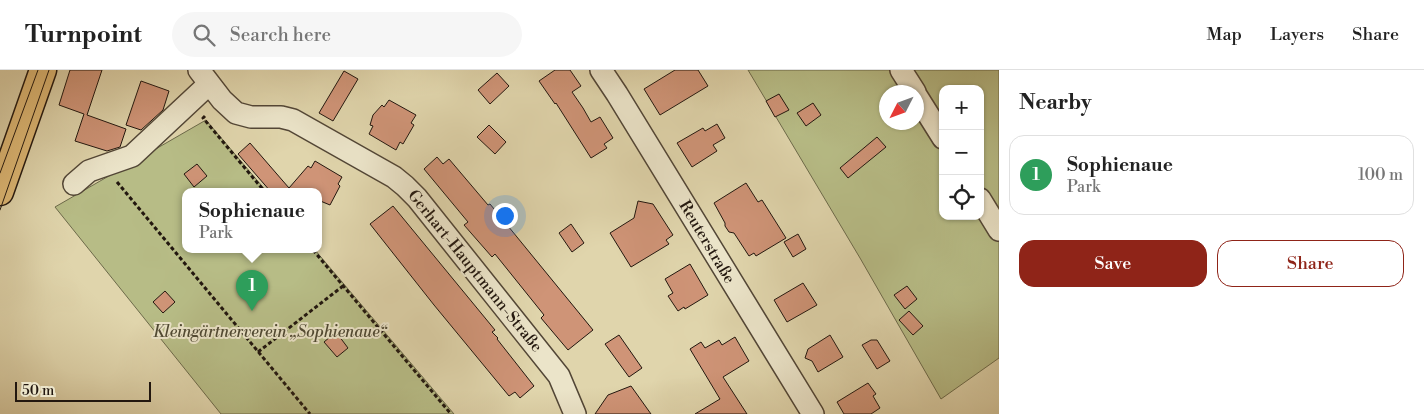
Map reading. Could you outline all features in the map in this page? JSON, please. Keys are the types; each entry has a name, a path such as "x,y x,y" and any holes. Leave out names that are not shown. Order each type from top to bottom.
{"main road":[{"path":"2,183 43,70"}],"street":[{"name":"Reuterstraße","path":"601,70 813,414"},
{"path":"901,70 910,85"},
{"path":"74,184 89,171 132,156 210,85"},
{"name":"Gerhart-Hauptmann-Straße","path":"210,85 236,113 251,117 281,117 293,120 394,177 405,186 417,198 559,376 575,414"},
{"path":"924,107 939,131"},
{"path":"984,206 999,230"}],"path":[{"path":"210,85 203,118 262,188"},
{"path":"117,182 310,414"},
{"path":"316,253 451,414"},
{"path":"258,352 343,286"}],"green space":[{"path":"748,70 999,70 999,358 941,399"},
{"name":"Kleingärtnerverein „Sophienaue“","path":"206,120 264,188 182,188 182,253 318,253 454,414 221,414 55,207"}],"building":[{"path":"70,70 102,70 87,115 126,129 120,147 107,151 75,141 84,114 59,105"},
{"path":"555,70 570,70 581,86 572,92 591,122 600,117 613,138 604,144 607,148 591,158 556,103 539,81"},
{"path":"675,70 698,70 708,86 660,115 644,89"},
{"path":"344,71 358,79 333,121 319,113"},
{"path":"497,73 509,86 490,104 478,90"},
{"path":"141,81 169,91 163,110 141,130 126,125"},
{"path":"779,94 789,110 775,117 766,101"},
{"path":"389,100 416,115 411,123 414,125 403,144 400,142 396,150 369,134 373,126 370,125 373,115 382,105 384,107"},
{"path":"813,103 821,115 806,126 797,113"},
{"path":"717,124 725,138 713,145 717,151 692,167 677,143 703,128 705,131"},
{"path":"489,125 506,142 495,154 477,137"},
{"path":"877,137 886,147 848,178 840,168"},
{"path":"250,143 289,188 268,188 238,154"},
{"path":"437,157 443,164 449,159 488,205 490,204 593,330 568,350 541,318 544,315 495,254 492,257 464,225 468,222 424,169"},
{"path":"315,161 342,177 338,184 340,186 330,205 322,202 322,188 289,188 308,166 311,168"},
{"path":"197,164 207,176 194,187 184,174"},
{"path":"746,183 758,202 762,200 786,238 756,256 754,253 749,256 734,233 729,232 714,203"},
{"path":"638,201 653,204 673,235 666,240 669,244 631,267 610,233 634,218"},
{"path":"393,206 495,330 492,332 534,386 520,398 515,392 509,396 370,224"},
{"path":"571,224 584,243 572,252 559,233"},
{"path":"798,234 806,249 793,257 784,242"},
{"path":"690,264 708,295 685,309 684,307 678,311 668,296 673,293 665,279"},
{"path":"803,283 817,305 787,322 774,300"},
{"path":"907,286 917,299 905,309 894,295"},
{"path":"165,291 175,302 163,313 153,302"},
{"path":"909,311 923,326 913,335 899,320"},
{"path":"336,332 348,348 337,357 324,342"},
{"path":"619,335 642,368 629,377 605,344"},
{"path":"830,335 843,357 818,372 812,361 805,358 808,349"},
{"path":"735,337 749,361 723,377 747,414 695,414 720,399 690,349 701,342 705,348 719,340 722,345"},
{"path":"871,340 877,340 890,361 877,369 862,345"},
{"path":"868,383 876,394 873,396 880,408 871,414 844,414 837,402"},
{"path":"631,386 651,414 595,414 608,395"}],"tram line":[{"path":"0,173 38,70"},
{"path":"0,210 49,70"}],"place":[{"name":"Sophienaue","path":"252,311"}]}
